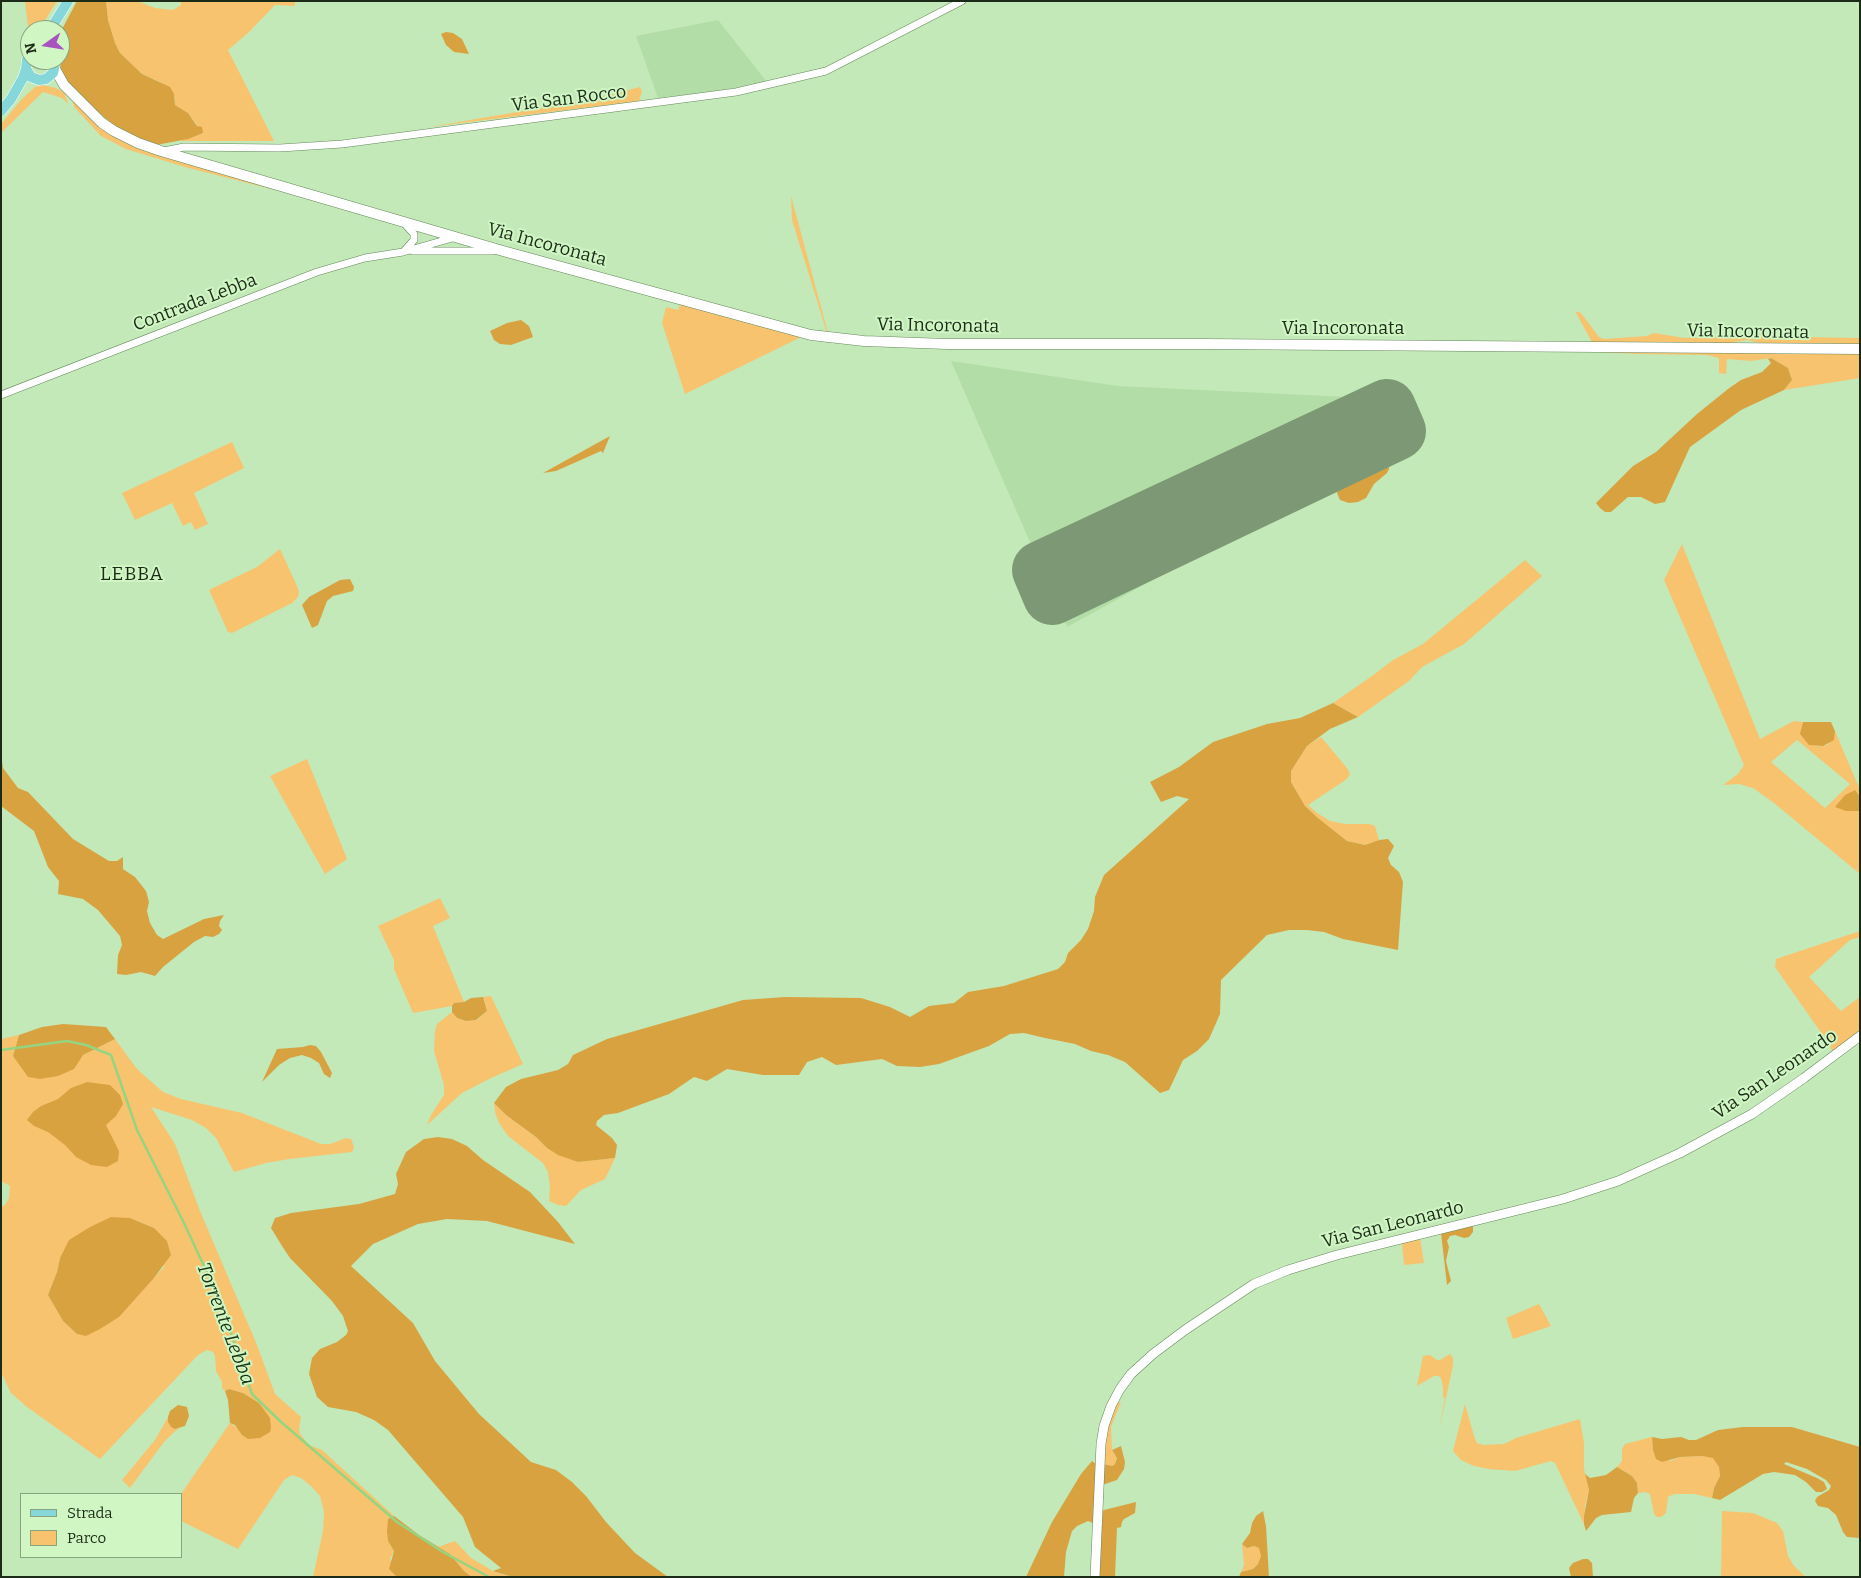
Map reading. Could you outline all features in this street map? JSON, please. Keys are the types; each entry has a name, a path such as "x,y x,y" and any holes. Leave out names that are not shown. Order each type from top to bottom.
{"main road":[{"path":"57,20 68,1"},
{"path":"60,20 62,12"},
{"path":"26,70 30,77 43,80"},
{"path":"1,111 11,99 26,70"},
{"path":"11,99 31,84 50,77 52,70"},
{"name":"Via Incoronata","path":"57,70 64,85 92,113 114,131 161,152 503,251 811,335 864,341 948,344 1860,349"},
{"name":"Via Incoronata","path":"43,80 64,85"}],"street":[{"name":"Via San Rocco","path":"161,152 184,147 280,148 342,144 736,92 826,71 962,1"},
{"path":"403,252 410,247 414,240 414,234 404,222"},
{"path":"403,252 457,237"},
{"path":"435,251 450,246 457,237"},
{"path":"403,252 503,251"},
{"name":"Contrada Lebba","path":"1,395 317,272 365,258 403,252"},
{"name":"Via San Leonardo","path":"1095,1577 1100,1444 1110,1406 1131,1374 1153,1354 1185,1330 1254,1284 1302,1266 1337,1254 1563,1199 1618,1180 1680,1153 1752,1114 1792,1087 1860,1036"}],"shaded area":[{"path":"77,1 106,1 108,20 120,53 142,74 170,87 174,94 175,105 188,113 197,126 202,127 203,133 188,139 156,145 137,138 112,124 78,94 66,79 62,70 70,70 70,20 67,20"},
{"path":"718,20 767,82 712,92 658,98 636,36"},
{"path":"446,32 453,33 462,39 469,54 454,52 446,45 441,34"},
{"path":"521,320 529,326 533,337 511,345 500,344 494,340 490,331 507,323"},
{"path":"1771,358 1788,368 1792,380 1784,390 1741,410 1690,447 1665,502 1655,504 1641,497 1628,497 1611,512 1605,512 1600,508 1596,503 1633,466 1656,452 1697,414 1728,389 1741,380 1762,372 1771,363 1768,359"},
{"path":"951,361 1118,386 1410,400 1394,448 1067,627"},
{"path":"610,436 603,453 601,451 556,471 543,473"},
{"path":"1383,457 1389,461 1389,469 1374,484 1366,498 1358,502 1349,503 1340,500 1337,493 1338,488 1351,479 1360,476 1374,461"},
{"path":"350,579 354,587 353,591 333,596 327,601 318,625 312,628 302,605 309,597 340,580"},
{"path":"1333,703 1358,717 1330,729 1307,746 1291,771 1291,782 1305,806 1347,841 1365,845 1388,839 1394,846 1388,858 1391,865 1399,872 1403,882 1398,950 1343,939 1324,932 1307,930 1289,930 1267,935 1221,980 1220,1014 1209,1039 1197,1051 1183,1060 1169,1090 1160,1093 1125,1062 1108,1055 1091,1051 1075,1044 1024,1033 1010,1034 989,1046 939,1064 920,1067 897,1066 882,1059 836,1065 822,1057 807,1062 799,1075 763,1075 727,1069 707,1081 694,1077 669,1094 618,1113 604,1115 597,1121 596,1125 612,1138 617,1145 615,1158 578,1162 558,1155 547,1148 494,1103 506,1087 521,1079 558,1070 568,1064 573,1055 607,1039 743,1000 785,997 861,998 890,1007 910,1017 929,1006 954,1003 968,992 1004,986 1058,969 1065,962 1068,953 1081,940 1088,929 1094,911 1095,897 1104,875 1189,799 1177,796 1161,802 1150,782 1179,767 1213,742 1267,724 1300,718"},
{"path":"1803,722 1831,722 1835,731 1834,740 1823,746 1809,745 1800,734"},
{"path":"1,753 3,768 18,788 28,792 73,839 109,861 117,861 123,857 123,869 135,877 146,891 149,902 147,911 150,923 157,935 163,939 204,919 224,915 220,921 219,926 222,930 219,934 213,937 205,936 194,942 163,967 155,976 141,972 126,975 117,974 118,955 122,945 120,936 98,910 83,899 58,894 59,881 48,867 34,831 1,806"},
{"path":"1855,790 1860,797 1860,811 1846,811 1835,807 1845,795"},
{"path":"483,997 487,1011 476,1020 466,1021 457,1018 452,1012 454,1003"},
{"path":"63,1024 106,1027 115,1039 83,1055 74,1069 58,1076 40,1079 28,1077 13,1056 19,1035 42,1027"},
{"path":"316,1046 321,1052 332,1073 330,1078 324,1074 319,1063 302,1055 290,1058 279,1065 262,1082 277,1049"},
{"path":"87,1082 110,1085 120,1095 123,1104 116,1116 106,1125 119,1151 118,1161 107,1167 91,1165 76,1157 65,1145 48,1132 34,1126 27,1120 41,1106 58,1099 71,1088"},
{"path":"438,1137 452,1139 467,1146 483,1160 530,1192 558,1222 575,1244 487,1221 447,1219 418,1224 373,1244 351,1266 413,1323 435,1361 479,1414 531,1462 556,1470 572,1482 635,1553 668,1577 513,1577 493,1571 501,1568 475,1547 463,1517 388,1430 374,1420 356,1412 328,1407 317,1397 309,1374 312,1358 320,1349 337,1342 348,1331 343,1316 332,1301 290,1258 282,1246 271,1228 275,1218 291,1213 359,1204 395,1194 398,1184 396,1174 406,1152 424,1139"},
{"path":"111,1217 130,1218 154,1228 167,1241 171,1255 154,1278 119,1317 86,1336 77,1334 63,1321 48,1295 60,1258 69,1240"},
{"path":"1473,1225 1473,1232 1469,1237 1464,1238 1455,1235 1450,1236 1447,1241 1449,1247 1446,1261 1451,1281 1447,1285 1441,1233"},
{"path":"229,1389 243,1393 259,1403 270,1418 270,1432 260,1438 248,1439 242,1435 235,1425 230,1423 228,1400 225,1391"},
{"path":"178,1405 187,1407 189,1416 185,1426 175,1429 168,1422 168,1417 170,1411"},
{"path":"1743,1427 1792,1427 1860,1447 1860,1538 1847,1537 1836,1515 1828,1508 1818,1506 1815,1501 1817,1497 1829,1490 1831,1486 1826,1480 1807,1469 1786,1462 1784,1464 1824,1482 1827,1489 1822,1492 1816,1492 1795,1475 1774,1472 1763,1474 1720,1500 1712,1498 1714,1488 1720,1476 1719,1467 1713,1458 1702,1456 1680,1457 1662,1462 1656,1459 1653,1450 1652,1437 1662,1439 1681,1437 1696,1440 1718,1430"},
{"path":"1121,1446 1125,1462 1124,1469 1117,1480 1102,1485 1103,1464 1112,1466 1115,1464 1117,1458 1112,1450"},
{"path":"1092,1461 1096,1464 1093,1523 1088,1521 1077,1526 1072,1531 1066,1552 1064,1577 1026,1577 1052,1522 1081,1474"},
{"path":"1617,1467 1632,1476 1637,1483 1638,1493 1634,1498 1631,1512 1602,1515 1596,1518 1586,1531 1584,1516 1589,1490 1585,1474 1590,1478 1606,1475"},
{"path":"1136,1502 1135,1513 1124,1519 1121,1527 1117,1528 1115,1577 1097,1577 1100,1511"},
{"path":"1263,1511 1266,1526 1269,1577 1239,1577 1241,1572 1253,1569 1258,1564 1261,1556 1259,1548 1254,1546 1247,1548 1242,1544 1250,1533 1256,1516"},
{"path":"394,1516 419,1535 450,1554 464,1571 472,1577 396,1576 389,1569 394,1551 388,1541 387,1531 388,1519"},
{"path":"1588,1559 1592,1563 1593,1577 1571,1577 1569,1568 1573,1563"}],"green space":[{"path":"25,1 57,1 45,20 27,20"},
{"path":"106,1 137,1 155,8 173,10 181,5 181,1 295,1 295,6 275,5 249,32 228,50 274,141 180,141 203,133 188,113 175,105 175,98 162,83 142,74 120,53 108,20"},
{"path":"42,85 56,88 65,93 68,104 62,98 43,92 1,133 1,124 22,99 35,87"},
{"path":"640,87 642,91 639,101 429,127 594,99"},
{"path":"72,100 167,157 279,191 185,167 126,149 101,136 74,107"},
{"path":"791,196 828,333 792,220"},
{"path":"680,304 801,337 685,394 662,323 666,307 678,310"},
{"path":"1575,311 1581,313 1599,337 1604,339 1647,336 1654,333 1684,338 1756,334 1860,338 1860,345 1764,344 1747,340 1723,344 1593,344"},
{"path":"1599,352 1860,353 1860,378 1784,390 1792,380 1788,368 1771,358 1751,361 1727,359 1726,374 1719,373 1719,358 1707,355"},
{"path":"232,442 244,468 194,493 208,524 195,530 191,522 183,526 172,503 135,520 122,493"},
{"path":"1682,544 1760,739 1794,721 1803,722 1801,731 1816,746 1827,745 1834,737 1835,731 1860,790 1860,874 1753,788 1739,784 1723,785 1738,774 1744,765 1664,580","holes":["1797,740 1850,784 1825,808 1771,762"]},
{"path":"280,549 297,586 298,597 292,603 232,633 228,632 209,590 257,567"},
{"path":"1525,560 1542,576 1464,644 1422,667 1409,681 1358,717 1333,703 1393,660 1423,644"},
{"path":"1321,737 1350,774 1347,779 1308,805 1330,821 1375,826 1379,840 1365,845 1347,841 1305,806 1291,782 1291,771 1307,746"},
{"path":"307,759 347,859 325,874 270,776"},
{"path":"440,898 450,918 433,926 464,1002 413,1013 394,969 394,960 378,926"},
{"path":"1860,931 1860,937 1850,940 1809,977 1841,1011 1860,997 1860,1030 1833,1053 1829,1044 1775,967 1776,959"},
{"path":"491,996 523,1064 462,1093 427,1125 444,1095 444,1085 434,1051 437,1024 452,1012 457,1018 466,1021 477,1020 487,1011 483,997"},
{"path":"19,1035 13,1056 83,1055 115,1039 137,1069 163,1092 181,1099 242,1113 321,1144 330,1144 346,1138 351,1139 354,1147 352,1152 289,1159 234,1172 216,1138 206,1128 192,1120 151,1107 175,1144 200,1211 257,1345 275,1394 301,1417 300,1434 309,1445 322,1450 394,1516 388,1519 388,1541 394,1551 390,1559 398,1577 313,1577 323,1531 324,1512 320,1496 301,1478 292,1475 284,1480 238,1549 182,1521 182,1493 230,1423 239,1429 242,1435 259,1403 243,1393 229,1389 225,1391 222,1388 222,1382 216,1371 213,1352 207,1350 198,1355 100,1459 27,1407 11,1393 1,1372 1,1207 5,1205 9,1198 10,1186 1,1181 1,1039","holes":["130,1218 154,1228 164,1267 137,1296 77,1334 63,1321 48,1295 60,1258"]},
{"path":"494,1103 547,1148 578,1162 615,1158 605,1179 581,1190 566,1206 549,1201 548,1172 543,1163 508,1136 499,1123"},
{"path":"1420,1238 1424,1263 1404,1265 1402,1243"},
{"path":"1539,1304 1551,1326 1513,1339 1506,1318"},
{"path":"1450,1354 1453,1358 1453,1365 1439,1431 1445,1397 1443,1398 1441,1378 1434,1376 1417,1386 1423,1356 1430,1355 1440,1360"},
{"path":"1121,1402 1111,1427 1112,1450 1117,1458 1115,1464 1108,1466 1103,1464 1107,1431 1117,1403"},
{"path":"1465,1404 1477,1443 1484,1445 1504,1444 1516,1438 1580,1419 1584,1443 1584,1469 1589,1490 1585,1506 1584,1524 1555,1463 1551,1461 1515,1471 1474,1466 1461,1460 1453,1451"},
{"path":"168,1417 168,1422 175,1429 180,1428 164,1442 130,1488 122,1480 155,1440"},
{"path":"1652,1437 1653,1450 1670,1461 1680,1457 1713,1457 1719,1467 1720,1476 1714,1488 1712,1498 1694,1494 1674,1494 1668,1497 1666,1513 1661,1517 1657,1517 1654,1514 1650,1494 1645,1492 1638,1493 1637,1483 1632,1476 1617,1467 1622,1461 1622,1449 1625,1444"},
{"path":"1722,1511 1753,1513 1777,1523 1783,1531 1788,1556 1794,1566 1806,1577 1721,1577"},
{"path":"455,1541 471,1558 493,1571 513,1577 472,1577 464,1571 450,1554 438,1547"},
{"path":"1242,1544 1247,1548 1254,1546 1259,1548 1261,1556 1258,1564 1253,1569 1241,1572 1244,1565"}],"waterway":[{"name":"Torrente Lebba","path":"1,1050 67,1041 86,1045 111,1055 137,1130 218,1296 252,1394 280,1421 397,1522 443,1552 489,1577"}],"runway":[{"path":"1387,408 1397,431 1052,596 1041,570 1387,408"}],"district":[{"name":"LEBBA","path":"132,575"}]}
